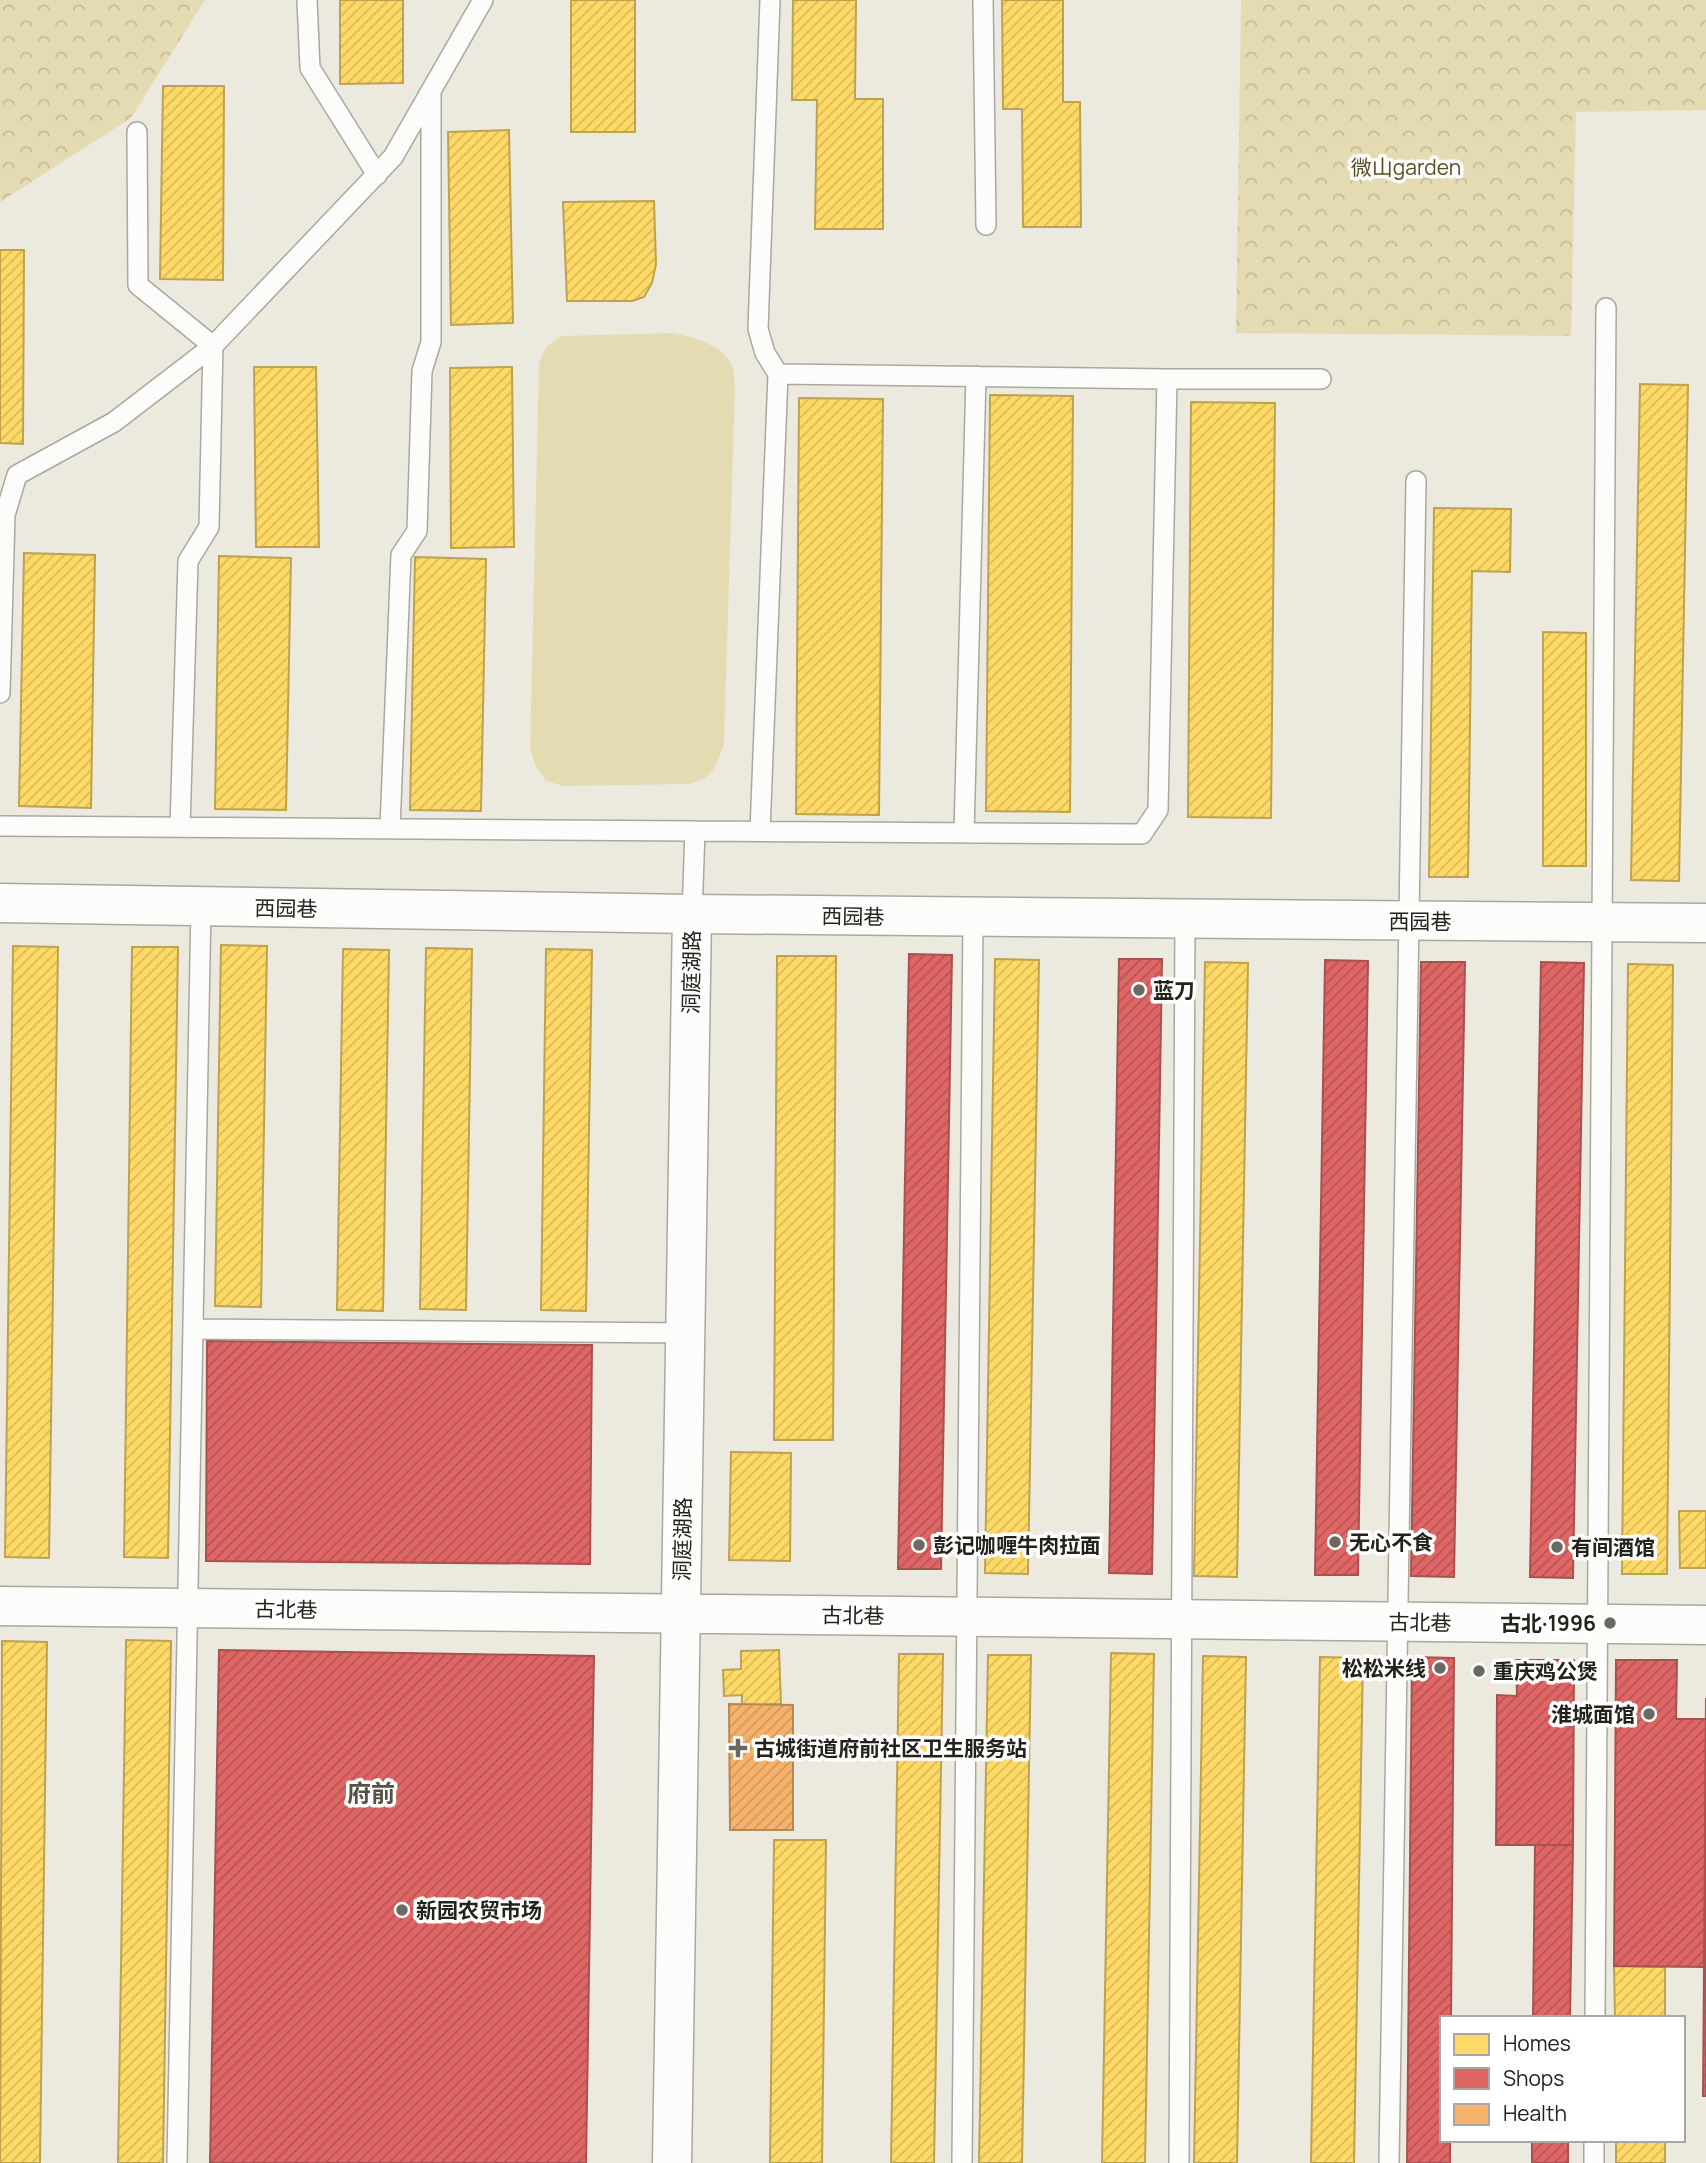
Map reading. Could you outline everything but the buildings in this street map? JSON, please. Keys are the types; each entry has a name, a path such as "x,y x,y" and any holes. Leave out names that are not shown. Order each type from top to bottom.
{"street":[{"name":"西园巷","path":"0,903 692,914 1706,923"},
{"name":"洞庭湖路","path":"673,2163 692,914"},
{"name":"古北巷","path":"0,1606 1706,1625"}],"lane":[{"path":"307,0 310,68 377,175"},
{"path":"0,693 3,514 17,475 114,422 213,346 393,157 483,0"},
{"path":"761,831 778,374 765,354 758,329 770,0"},
{"path":"983,0 986,225"},
{"path":"390,828 401,555 417,531 422,371 432,342 431,91"},
{"path":"137,132 138,285 213,346"},
{"path":"1595,2016 1606,308"},
{"path":"180,827 188,561 209,527 213,346"},
{"path":"778,374 1321,379"},
{"path":"964,832 976,376"},
{"path":"0,826 1142,834 1158,810 1167,379"},
{"path":"1389,2163 1416,481"},
{"path":"692,914 695,831"},
{"path":"177,2163 201,906"},
{"path":"962,2163 973,917"},
{"path":"1179,2163 1185,919"},
{"path":"193,1329 685,1333"},
{"path":"1594,2142 1594,2163"}],"green space":[{"path":"0,0 205,0 131,118 0,202"},
{"name":"微山garden","path":"1241,0 1706,0 1706,110 1576,112 1571,336 1236,333"},
{"path":"674,333 715,347 727,358 734,373 724,744 709,775 697,782 564,786 546,781 536,767 530,749 539,363 547,346 562,336"}],"place":[{"name":"蓝刀","path":"1139,990"},
{"name":"无心不食","path":"1335,1542"},
{"name":"彭记咖喱牛肉拉面","path":"919,1545"},
{"name":"有间酒馆","path":"1557,1547"},
{"name":"古北·1996","path":"1610,1623"},
{"name":"松松米线","path":"1440,1668"},
{"name":"重庆鸡公煲","path":"1479,1671"},
{"name":"淮城面馆","path":"1649,1714"},
{"name":"古城街道府前社区卫生服务站","path":"738,1748"},
{"name":"新园农贸市场","path":"402,1910"}],"district":[{"name":"府前","path":"371,1792"}]}
